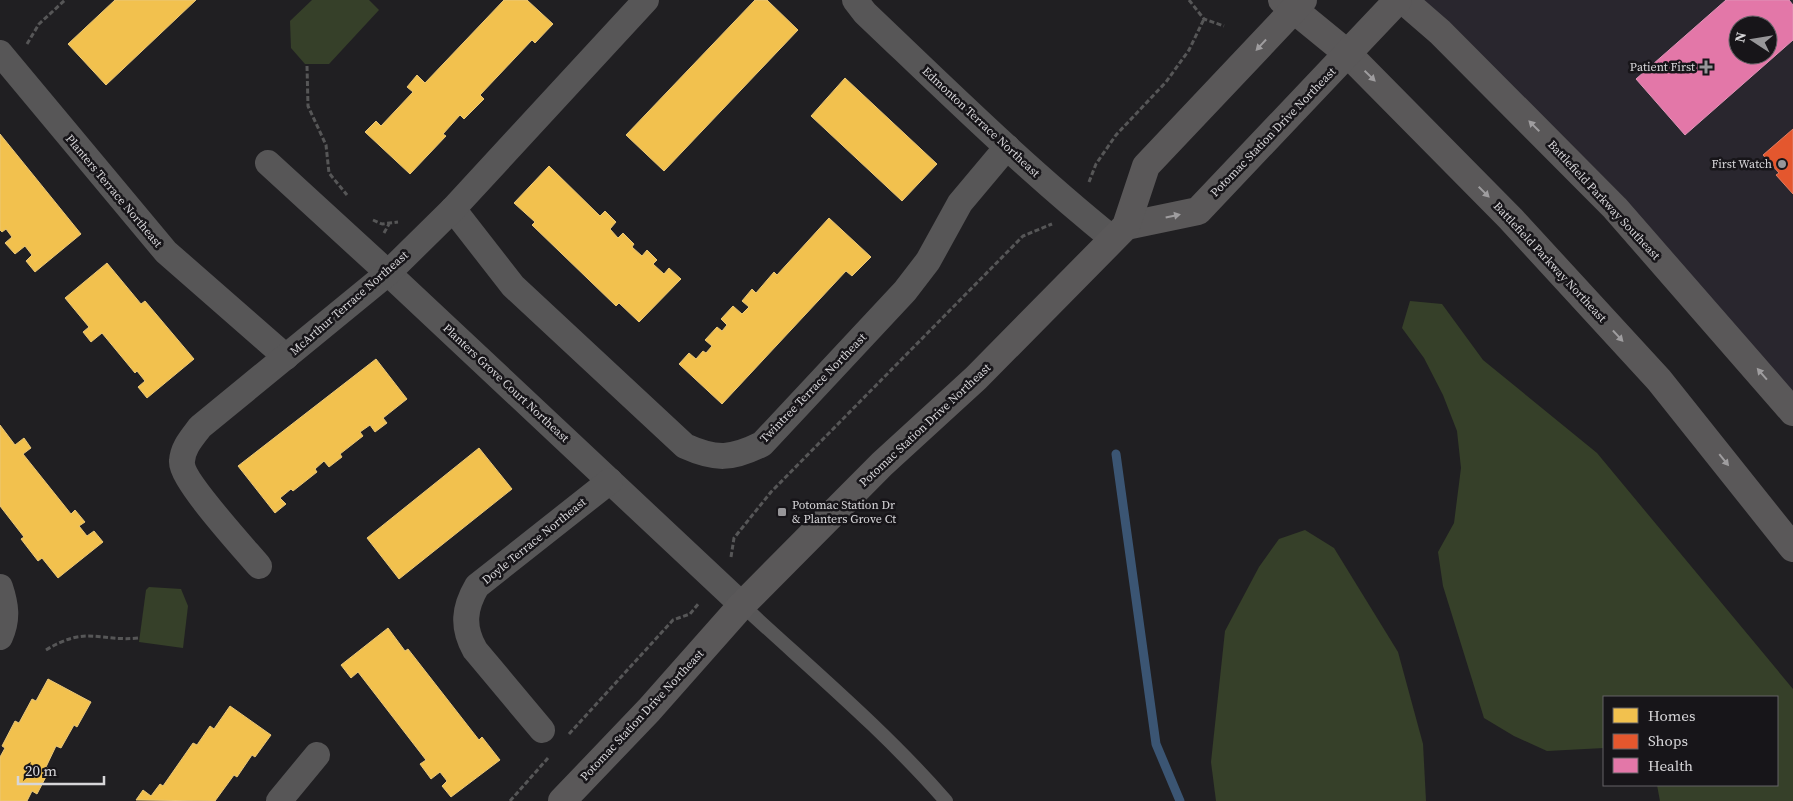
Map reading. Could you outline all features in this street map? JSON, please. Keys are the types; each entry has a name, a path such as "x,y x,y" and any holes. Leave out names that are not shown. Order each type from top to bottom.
{"street":[{"name":"McArthur Terrace Northeast","path":"259,566 188,481 181,462 186,444 200,427 388,273 453,209 646,0"},
{"name":"Edmonton Terrace Northeast","path":"855,0 865,13 1006,147 1071,205 1119,232"},
{"name":"Potomac Station Drive Northeast","path":"1119,232 1198,211 1398,0"},
{"name":"Battlefield Parkway Southeast","path":"1404,0 1440,32 1615,208 1793,412"},
{"name":"Potomac Station Drive Northeast","path":"562,801 649,710 742,605 882,464 976,378 1119,232 1146,166 1293,3"},
{"name":"Battlefield Parkway Northeast","path":"1293,3 1348,54 1511,219 1659,380 1793,548"},
{"name":"Planters Terrace Northeast","path":"4,57 166,252 286,357"},
{"name":"Twintree Terrace Northeast","path":"453,209 513,286 685,446 704,454 723,457 742,454 762,444 905,291 928,260 960,203 1006,147"},
{"name":"Planters Grove Court Northeast","path":"268,163 742,605"},
{"name":"Doyle Terrace Northeast","path":"542,730 475,650 469,639 465,620 468,602 477,586 610,481"},
{"path":"0,587 5,602 6,617 0,637"},
{"path":"279,801 316,755"}],"lane":[{"path":"742,605 877,729 917,768 946,801"}],"path":[{"path":"4,57 25,47 39,24 65,0"},
{"path":"1189,0 1204,19 1224,26"},
{"path":"568,736 673,620 690,614 716,581 732,556 734,538 771,492 1023,236 1050,226 1071,205 1092,179 1096,164 1116,135 1166,82 1189,50 1204,19"},
{"path":"307,66 308,106 326,145 329,173 351,198"},
{"path":"372,219 389,224 400,220"},
{"path":"46,650 70,637 85,634 129,639 139,638"},
{"path":"510,801 548,758"}],"shaded area":[{"path":"1403,0 1793,0 1793,412"}],"green space":[{"path":"312,0 369,0 379,10 329,64 305,64 291,48 290,21"},
{"path":"1410,301 1442,304 1483,360 1597,453 1793,689 1793,801 1660,801 1657,786 1778,786 1778,696 1603,696 1603,748 1547,751 1514,736 1484,718 1443,586 1438,552 1454,523 1461,468 1457,431 1443,395 1424,358 1402,328"},
{"path":"1305,530 1334,548 1398,652 1423,744 1426,801 1216,801 1211,762 1225,631 1259,567 1279,539"},
{"path":"149,587 181,589 188,606 183,648 139,642 146,590"}],"building: Homes":[{"path":"115,0 196,0 106,85 68,44"},
{"path":"504,0 527,0 553,24 535,43 532,40 480,95 484,99 464,119 460,115 443,134 446,136 410,174 365,132 376,121 381,126 413,92 407,87 417,75 425,83"},
{"path":"755,0 767,0 798,30 664,171 626,135"},
{"path":"845,78 937,164 902,201 811,116"},
{"path":"0,134 81,234 35,272 26,261 32,255 25,246 15,254 5,243 12,237 6,229 2,232 0,230"},
{"path":"549,166 600,216 605,211 616,222 610,229 618,238 623,233 634,244 632,247 642,256 647,250 657,260 653,264 664,274 669,268 681,279 639,322 619,303 616,306 532,225 535,222 514,203"},
{"path":"829,218 871,257 852,276 846,271 722,404 679,364 689,353 696,359 703,351 706,353 712,346 705,340 717,327 722,331 727,325 721,319 733,306 742,314 749,307 742,301 752,289 756,293 774,272 777,275"},
{"path":"107,263 141,304 145,301 194,359 147,398 138,387 145,381 137,371 135,373 102,333 91,342 83,332 89,327 65,298"},
{"path":"376,359 407,399 383,418 387,423 375,432 370,425 360,432 363,436 340,454 342,457 329,467 324,461 315,469 317,472 293,491 291,489 280,498 286,504 275,513 238,466"},
{"path":"0,425 15,445 24,438 31,448 23,454 71,514 75,510 85,522 79,526 87,536 94,531 103,542 58,578 42,558 38,561 21,539 24,537 0,506"},
{"path":"479,448 512,489 399,579 367,538"},
{"path":"388,628 405,651 408,649 479,740 482,737 500,760 451,797 442,786 447,781 440,772 431,779 420,764 426,760 358,672 351,678 341,665"},
{"path":"48,679 91,702 77,727 74,725 61,748 56,746 46,767 50,769 37,794 32,791 27,801 0,801 0,757 5,748 2,746 15,721 19,723 32,699 36,701"},
{"path":"230,706 271,735 255,757 252,755 237,777 234,775 215,801 136,800 143,790 151,796 160,784 163,786 193,743 197,745 210,726 214,729"}],"building: Shops":[{"name":"First Watch","path":"1793,129 1793,194 1776,175 1779,173 1763,155"}],"building: Health":[{"name":"Patient First","path":"1726,0 1789,0 1793,5 1793,40 1778,53 1778,15 1728,15 1728,65 1765,65 1685,135 1636,79"}],"waterway":[{"path":"1116,454 1156,744 1180,801"}],"place":[{"name":"Patient First","path":"1706,67"},
{"name":"First Watch","path":"1782,164"},
{"name":"Potomac Station Dr & Planters Grove Ct","path":"782,512"}]}
